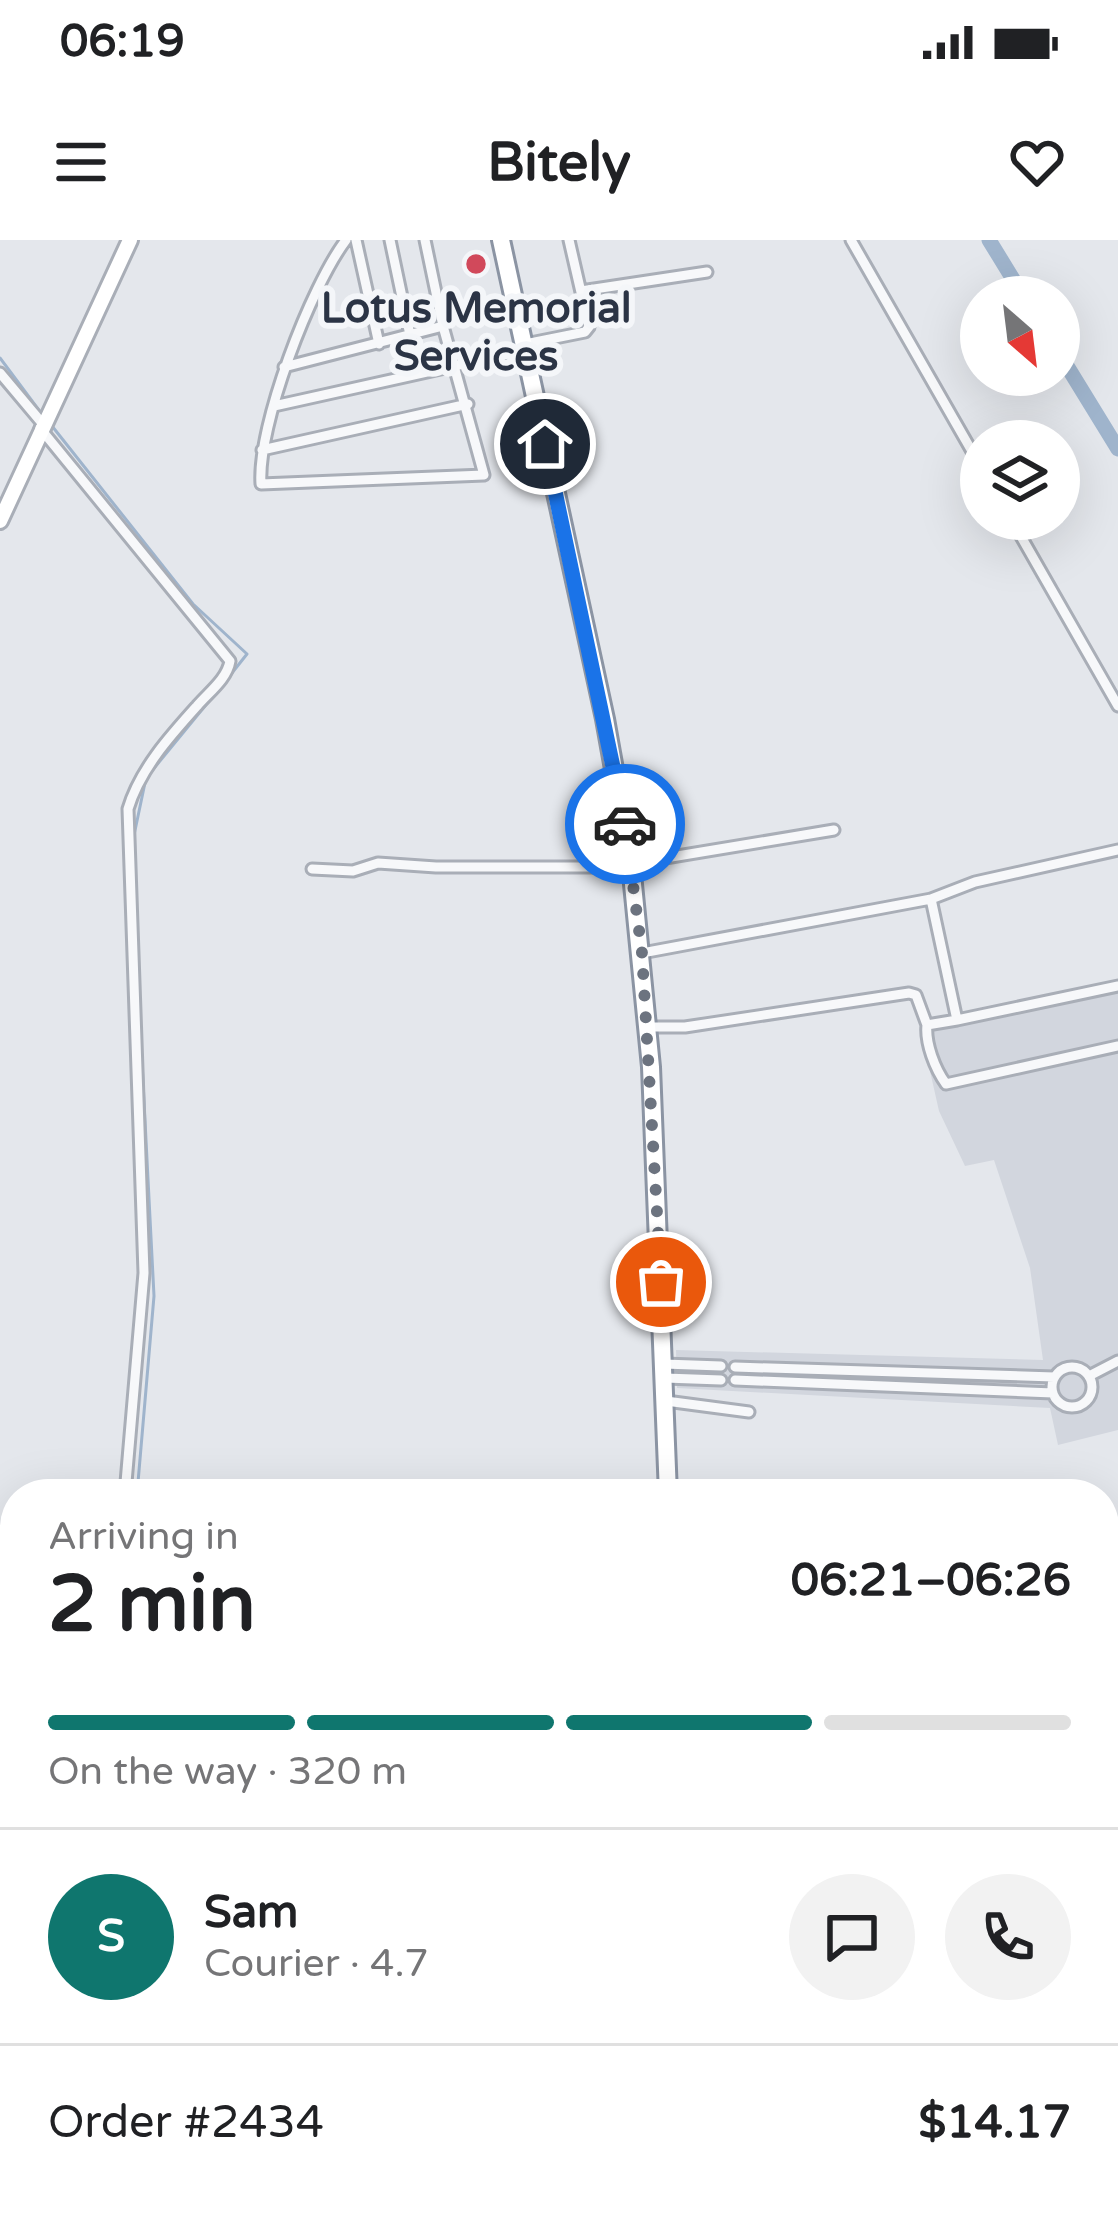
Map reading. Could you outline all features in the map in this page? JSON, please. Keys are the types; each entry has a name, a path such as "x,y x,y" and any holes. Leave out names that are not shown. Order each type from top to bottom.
{"highway":[{"path":"501,240 610,741 632,864 647,1027 668,1479"}],"street":[{"path":"0,521 130,240"},
{"path":"346,240 284,367 262,450 263,485 482,475 425,240"},
{"path":"356,240 379,344"},
{"path":"390,240 410,335"},
{"path":"274,406 457,366 588,330 569,240"},
{"path":"851,240 960,430"},
{"path":"581,291 706,272"},
{"path":"284,367 443,326"},
{"path":"0,373 230,661 226,675 138,782 128,809 143,1273 126,1479"},
{"path":"262,450 468,404"},
{"path":"1023,540 1118,706"},
{"path":"313,868 353,872 378,863 458,868 611,867 834,830"},
{"path":"642,953 931,899 975,882 1118,850"},
{"path":"931,899 957,1020"},
{"path":"927,1025 1118,986"},
{"path":"647,1027 685,1027 909,993 916,995 933,1057 946,1084 1118,1046"},
{"path":"1089,1376 1118,1361"},
{"path":"664,1371 721,1366"},
{"path":"735,1366 1054,1376 1071,1366 1089,1376"},
{"path":"817,1369 819,1384"},
{"path":"664,1371 721,1380"},
{"path":"892,1372 892,1386"},
{"path":"966,1389 967,1374"},
{"path":"1054,1376 1053,1393 1063,1405 1084,1403 1091,1394 1089,1376"},
{"path":"735,1380 1053,1393"},
{"path":"666,1400 749,1412"}],"shaded area":[{"path":"1118,989 1118,1430 1058,1445 1050,1408 677,1388 676,1350 1043,1360 1030,1268 994,1160 965,1166 939,1111 921,1031"}],"waterway":[{"path":"989,240 1011,276"},
{"path":"0,358 41,413"},
{"path":"1080,387 1118,449"},
{"path":"52,426 193,604 247,654 228,678"},
{"path":"133,840 146,778 214,695"},
{"path":"138,1479 154,1296 140,1023"}],"way so far":[{"path":"625,824 651,1067 661,1282"}],"place":[{"name":"Lotus Memorial Services","path":"476,264"}],"route":[{"path":"545,444 625,824"}]}
